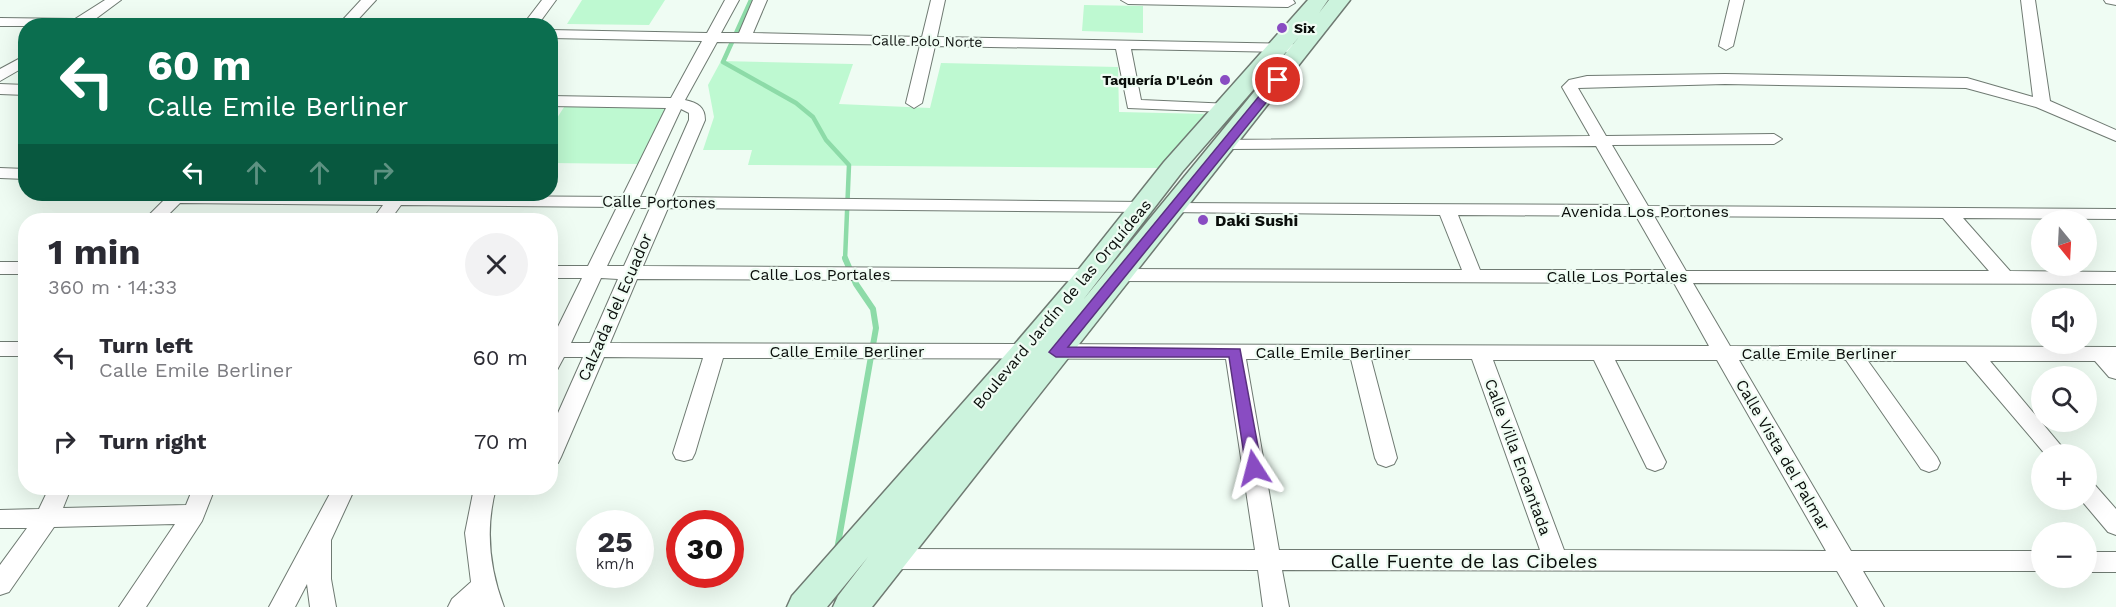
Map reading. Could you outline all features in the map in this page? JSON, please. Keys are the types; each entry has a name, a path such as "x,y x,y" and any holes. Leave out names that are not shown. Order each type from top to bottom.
{"street":[{"path":"86,18 114,0"},
{"path":"352,18 369,0"},
{"path":"535,18 549,0"},
{"name":"Calzada del Ecuador","path":"558,345 596,272 676,103 732,0"},
{"path":"744,38 760,0"},
{"path":"914,104 938,0"},
{"path":"1128,0 1299,6"},
{"name":"Boulevard Jardín de las Orquídeas","path":"806,606 1025,352 1144,207 1173,167 1225,107 1340,0"},
{"path":"1726,46 1737,0"},
{"path":"2028,0 2042,104 2116,136"},
{"path":"2111,0 2116,1"},
{"name":"Boulevard Jardín de las Orquídeas","path":"851,607 887,559 1227,144 1290,48 1299,6"},
{"path":"0,22 18,22"},
{"name":"Calle Polo Norte","path":"558,34 1290,48"},
{"path":"1123,45 1134,105 1225,107"},
{"path":"0,76 18,64"},
{"name":"Calle Vista del Palmar","path":"1871,607 1599,141 1570,90 1571,84 1587,81 1725,79 1967,83 2042,104"},
{"path":"0,89 18,90"},
{"path":"558,101 676,103"},
{"name":"Calzada del Ecuador","path":"558,439 697,120 697,112 691,106 676,103"},
{"path":"1227,144 1774,139"},
{"path":"0,173 18,174"},
{"name":"Calle Portones","path":"558,199 1144,207"},
{"path":"160,213 172,201"},
{"name":"Avenida Los Portones","path":"1174,208 2116,214"},
{"path":"1447,209 1473,275"},
{"path":"1948,213 2005,278"},
{"path":"0,268 18,268"},
{"name":"Calle Los Portales","path":"558,272 1089,275"},
{"name":"Calle Los Portales","path":"1119,275 2116,278"},
{"path":"0,349 18,349"},
{"name":"Calle Emile Berliner","path":"558,355 596,351 2108,354"},
{"path":"684,453 715,351"},
{"path":"1235,352 1276,607"},
{"path":"1359,352 1386,458"},
{"name":"Calle Villa Encantada","path":"1480,353 1556,561"},
{"path":"1601,353 1654,462"},
{"path":"1852,354 1929,463"},
{"path":"1972,354 2048,444"},
{"path":"2108,354 2116,372"},
{"path":"0,585 47,518 57,495"},
{"path":"132,607 194,514 201,495"},
{"path":"282,607 341,495"},
{"path":"461,607 487,596 478,553 477,524 483,495"},
{"path":"2097,503 2116,525"},
{"path":"0,519 194,514"},
{"path":"319,540 319,579 323,607"},
{"name":"Calle Fuente de las Cibeles","path":"887,559 2031,561"},
{"path":"2097,561 2116,562"}],"green space":[{"path":"582,0 665,0 649,25 567,24"},
{"path":"1084,5 1143,6 1143,33 1082,31"},
{"path":"721,61 853,64 839,104 930,108 941,63 1118,67 1119,112 1209,114 1160,168 748,165 752,150 703,150 714,117 708,85"},
{"path":"566,104 670,107 638,164 558,163 558,116"}],"waterway":[{"path":"751,0 723,62 796,103 813,117 826,140 849,165 845,258"},
{"path":"837,550 876,328 873,309 856,284 845,258"}],"place":[{"name":"Six","path":"1282,28"},
{"name":"Taquería D'León","path":"1225,80"},
{"name":"Daki Sushi","path":"1203,220"}],"route":[{"path":"1254,468 1235,352 1056,352 1278,80"}]}
